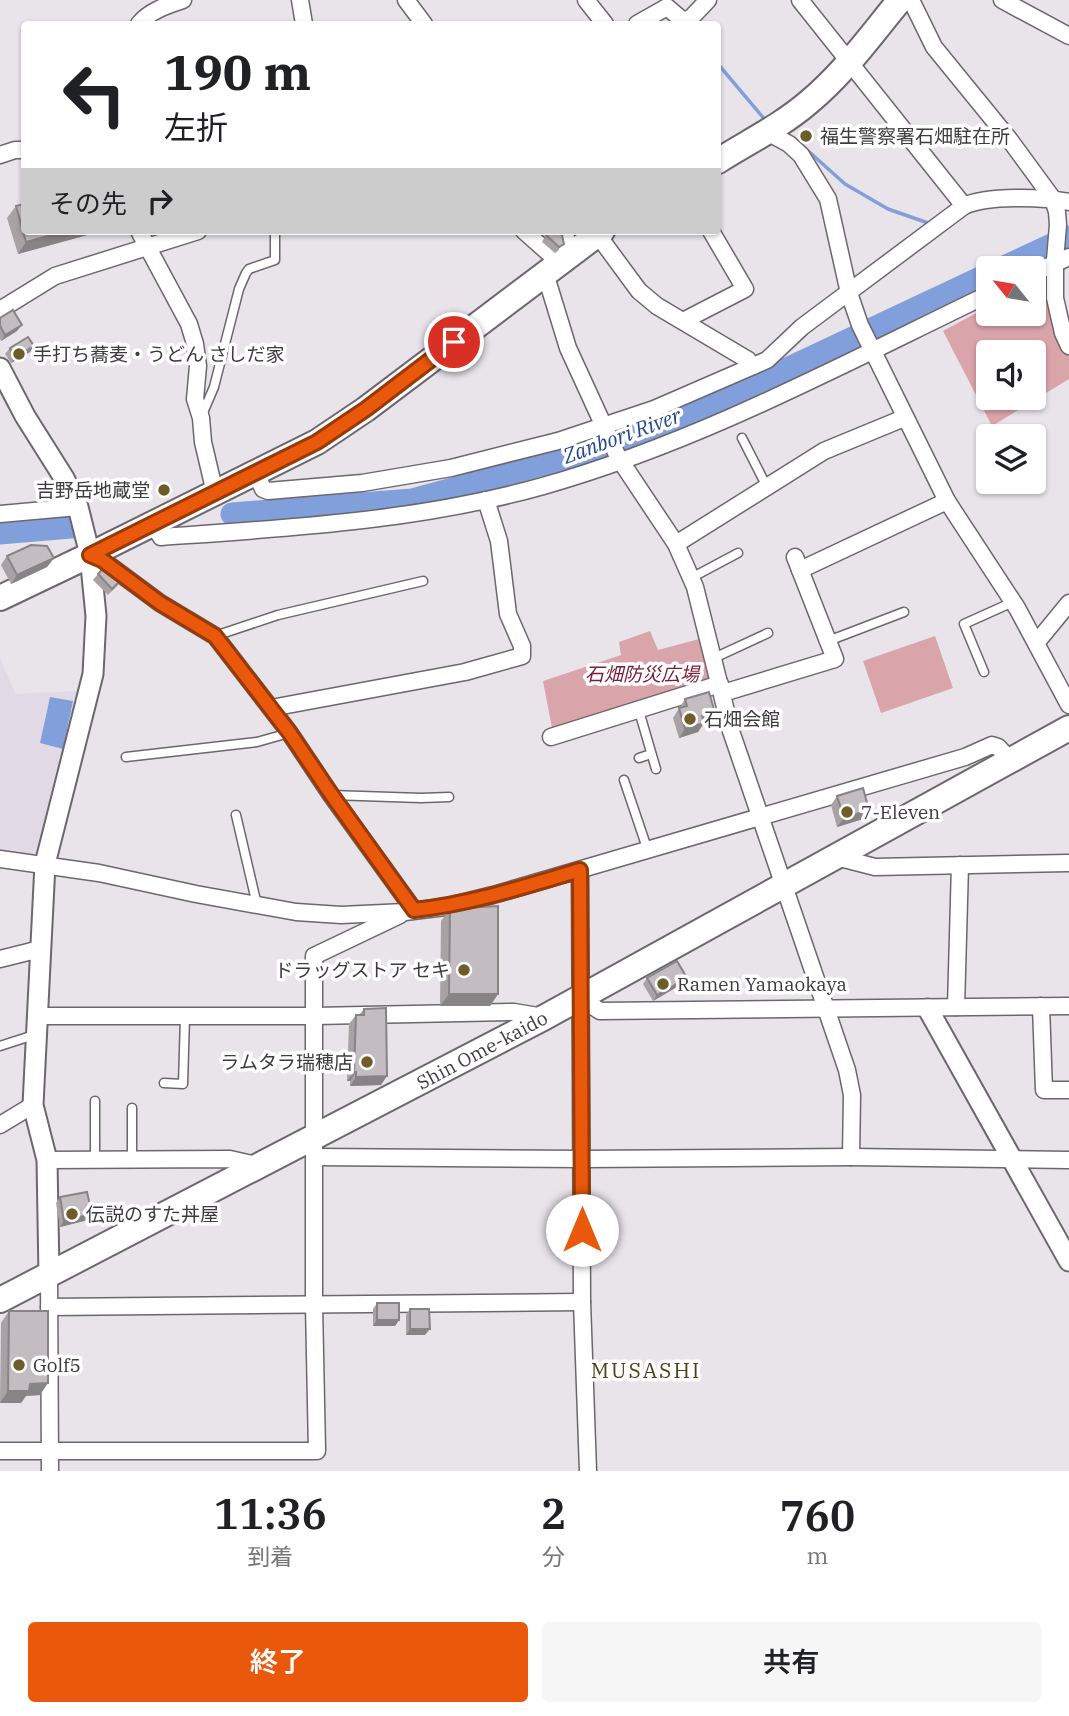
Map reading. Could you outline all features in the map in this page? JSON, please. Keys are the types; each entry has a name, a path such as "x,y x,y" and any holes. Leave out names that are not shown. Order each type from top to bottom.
{"main road":[{"path":"721,159 811,101 848,63 900,0"},
{"path":"0,598 317,442 351,420 560,255 596,235"},
{"name":"Shin Ome-kaido","path":"0,1300 261,1166 315,1147 1069,728"}],"street":[{"path":"141,21 166,6 183,0"},
{"path":"300,0 304,21"},
{"path":"406,0 422,21"},
{"path":"586,0 603,21"},
{"path":"642,21 667,7 681,19 689,20 708,0"},
{"path":"800,0 964,205"},
{"path":"911,0 934,47 1061,201 1058,225 1060,260 1055,298 1063,333 1069,346"},
{"path":"1002,0 1069,36"},
{"path":"766,132 789,144 802,155 828,199 849,293 860,325 904,418 947,501 1037,642 1069,705"},
{"path":"0,155 21,150"},
{"path":"256,473 263,488 268,491 382,480 481,461 605,428 767,360 802,327 964,205 984,200 1061,201"},
{"path":"141,235 189,324 198,366 195,399 215,493"},
{"path":"0,310 55,276 185,235"},
{"path":"530,235 560,255 565,340 619,459 676,544 691,578 704,616 731,731 847,1070 852,1095 852,1157"},
{"path":"601,235 639,291 657,306 748,360 753,366"},
{"path":"683,321 746,289 713,235"},
{"path":"153,524 161,537 377,519 486,500 543,486 683,439 871,347 976,300"},
{"path":"1,373 64,478 78,507 90,555 96,631 93,674 45,864 40,950 33,1105 47,1160 50,1471"},
{"path":"676,544 824,451 904,418"},
{"path":"271,708 465,671 522,656 522,646 508,614 499,541 486,500"},
{"path":"551,737 721,688 835,659 798,564 947,501"},
{"path":"0,514 78,507"},
{"path":"90,555 102,560 160,603 215,636 289,732 410,911"},
{"path":"1037,642 1069,603"},
{"path":"0,859 45,864 257,905 326,915 410,911 444,907 580,870 647,848 965,757 992,745 998,747 1011,761"},
{"path":"836,857 875,867 1069,863"},
{"path":"956,1007 960,865"},
{"path":"580,870 582,1301 588,1471"},
{"path":"0,1451 317,1451 314,1305 314,956 410,911"},
{"path":"0,959 40,950"},
{"path":"580,998 600,1011 1069,1006"},
{"path":"1041,1006 1044,1090 1069,1090"},
{"path":"928,1009 1069,1261"},
{"path":"36,1026 185,1017 514,1012 545,1017"},
{"path":"0,1125 33,1105"},
{"path":"315,1147 582,1159 852,1157 1069,1160"},
{"path":"47,1160 230,1159 261,1166"},
{"path":"49,1307 582,1301"}],"lane":[{"path":"201,418 214,387 239,289 249,269 275,260 275,235"},
{"path":"742,438 767,487"},
{"path":"691,578 738,553"},
{"path":"215,636 278,615 423,581"},
{"path":"984,672 964,624 1013,602"},
{"path":"828,641 904,612"},
{"path":"714,658 768,634"},
{"path":"639,711 656,769"},
{"path":"126,757 257,742 289,732"},
{"path":"639,758 651,754"},
{"path":"624,780 647,848"},
{"path":"331,794 449,797"},
{"path":"236,815 257,905"},
{"path":"164,1083 183,1084 185,1017"},
{"path":"0,1046 36,1026"},
{"path":"95,1101 95,1158"},
{"path":"132,1108 132,1159"}],"shaded area":[{"path":"0,659 16,694 80,691 39,856 0,851"}],"green space":[{"path":"1048,273 1059,336 1069,357 1069,379 1046,393 1046,340 976,340 976,395 943,331 976,313 976,326 1046,326"},
{"path":"984,410 1018,410 995,424 991,424"},
{"name":"石畑防災広場","path":"650,631 658,650 699,639 710,656 716,682 553,733 543,681 621,655 619,642"},
{"path":"935,636 953,688 881,713 863,661"}],"water":[{"path":"50,697 73,701 63,749 40,743"}],"building":[{"path":"21,205 21,224 16,206"},
{"path":"24,235 51,235 26,242"},
{"path":"546,235 562,235 564,244 559,247"},
{"path":"13,310 22,325 5,335 0,326 0,318"},
{"path":"28,337 34,346 15,357 10,348"},
{"path":"31,545 47,546 54,558 17,575 7,556"},
{"path":"106,565 122,579 112,589 98,574"},
{"path":"709,692 715,713 702,716 704,723 685,729 679,708 687,706 685,699"},
{"path":"863,788 869,810 844,818 837,796"},
{"path":"498,906 498,994 449,994 450,909"},
{"path":"677,961 687,978 657,995 647,978"},
{"path":"386,1008 387,1076 356,1077 356,1015 364,1015 364,1009"},
{"path":"87,1192 92,1214 64,1221 60,1197"},
{"path":"377,1303 399,1303 399,1320 377,1320"},
{"path":"410,1309 429,1309 430,1329 410,1329"},
{"path":"9,1311 48,1311 48,1383 30,1384 29,1391 8,1391"}],"waterway":[{"path":"721,68 766,121"},
{"path":"796,140 845,184 888,209 931,224"},
{"name":"Zanbori River","path":"1028,256 1069,237"},
{"name":"Zanbori River","path":"232,514 412,500 588,452 664,425 721,400 976,280"},
{"name":"Zanbori River","path":"0,533 71,527"}],"place":[{"name":"福生警察署石畑駐在所","path":"806,136"},
{"name":"手打ち蕎麦・うどん さしだ家","path":"19,354"},
{"name":"吉野岳地蔵堂","path":"164,490"},
{"name":"石畑会館","path":"690,719"},
{"name":"7-Eleven","path":"847,812"},
{"name":"ドラッグストア セキ","path":"464,970"},
{"name":"Ramen Yamaokaya","path":"663,984"},
{"name":"ラムタラ瑞穂店","path":"367,1062"},
{"name":"伝説のすた丼屋","path":"72,1214"},
{"name":"Golf5","path":"19,1365"}],"district":[{"name":"MUSASHI","path":"646,1371"}],"route":[{"path":"454,342 366,409 317,442 90,555 102,560 160,603 215,636 289,732 414,910 444,907 580,870 582,1230"}]}
